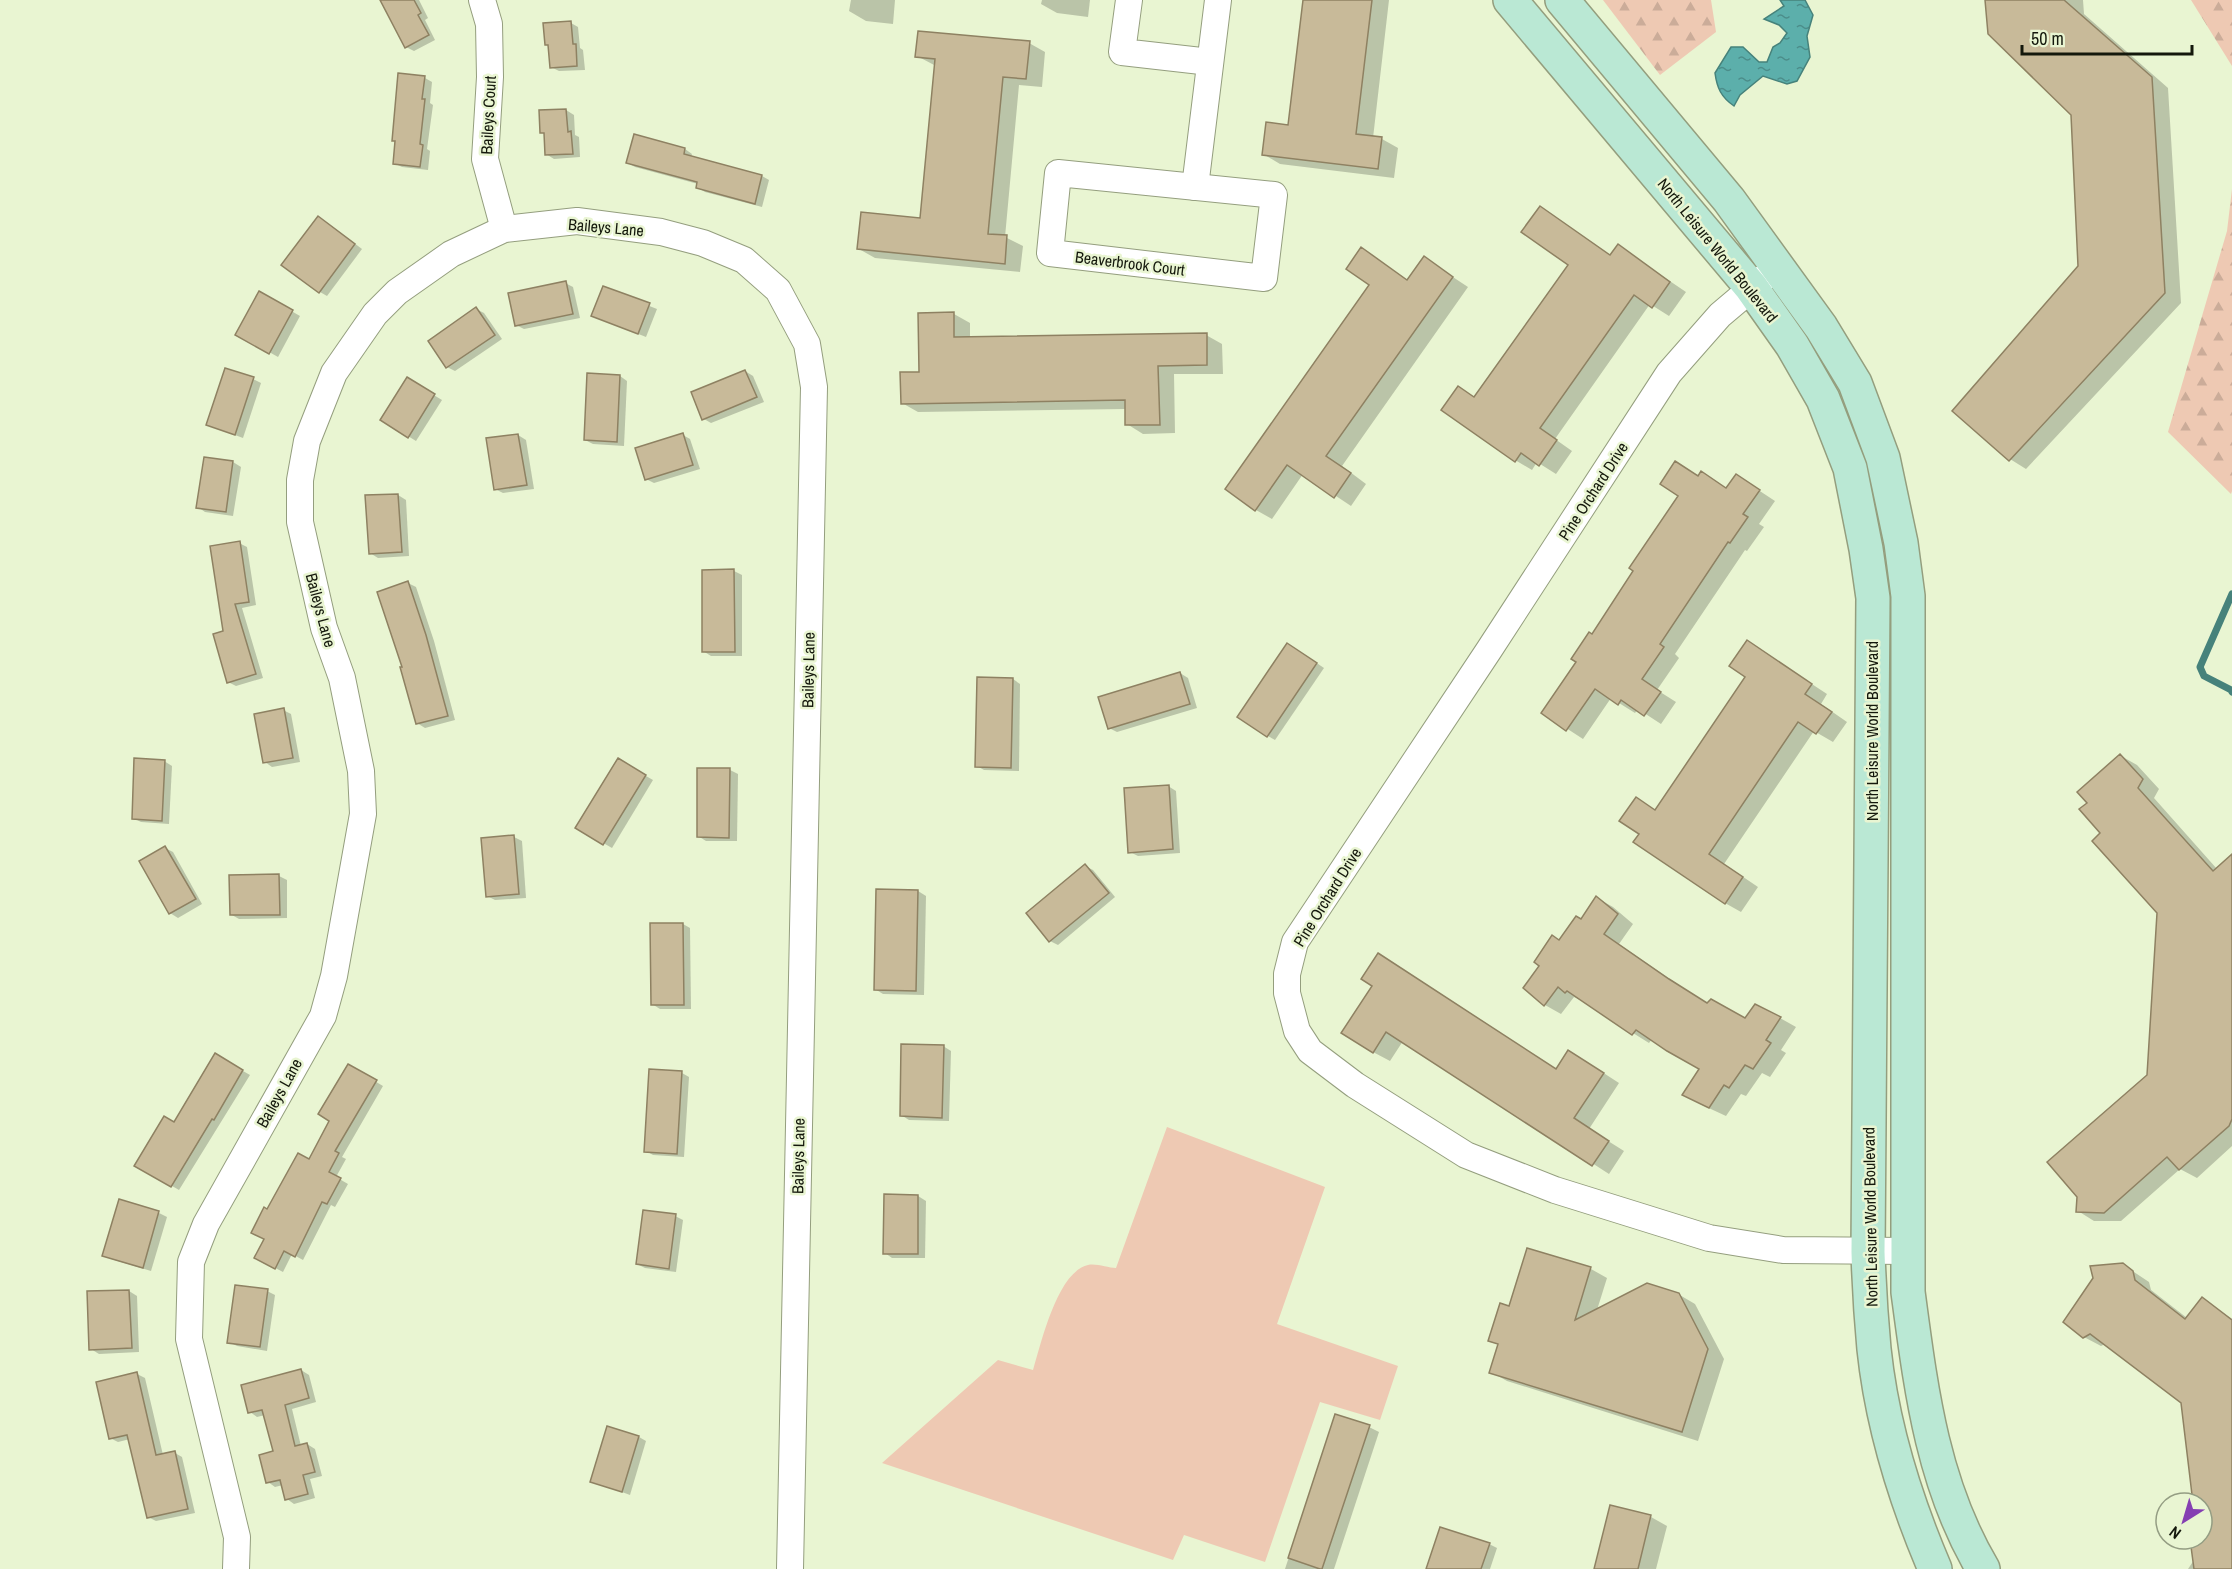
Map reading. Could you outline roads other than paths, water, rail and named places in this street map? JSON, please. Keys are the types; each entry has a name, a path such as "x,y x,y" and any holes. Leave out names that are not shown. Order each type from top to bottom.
{"street":[{"name":"Baileys Court","path":"482,0 489,24 490,77 485,159 504,229"},
{"path":"1129,0 1122,52 1210,62"},
{"path":"1195,187 1218,0"},
{"name":"North Leisure World Boulevard","path":"1510,0 1751,287 1792,345 1823,399 1850,468 1873,598 1868,1252 1874,1350 1882,1401 1895,1458 1907,1500 1935,1569"},
{"path":"1562,0 1729,200 1779,267 1821,327 1855,383 1883,458 1901,543 1908,596 1908,1292 1921,1390 1932,1441 1953,1508 1983,1569"},
{"name":"Beaverbrook Court","path":"1058,173 1195,187 1274,195 1264,278 1050,253 1058,173"},
{"name":"Baileys Lane","path":"236,1569 237,1537 189,1339 191,1262 206,1224 323,1016 334,976 363,814 361,771 342,678 324,628 300,522 300,480 307,441 334,373 375,314 397,292 451,254 504,229 577,221 661,232 704,243 744,260 778,290 807,344 814,387 790,1569"},
{"name":"Pine Orchard Drive","path":"1779,267 1751,287 1720,315 1669,373 1495,641 1295,942 1287,974 1287,993 1297,1031 1310,1051 1355,1085 1466,1155 1555,1190 1709,1238 1783,1250 1909,1251"}],"water":[{"path":"1780,0 1805,0 1813,15 1807,36 1810,57 1797,81 1787,84 1763,76 1740,95 1734,106 1720,92 1715,73 1731,47 1743,47 1759,62 1767,62 1773,47 1780,43 1787,33 1779,25 1764,19 1784,6"}],"waterway":[{"path":"2232,594 2200,667 2204,676 2232,692"}]}
